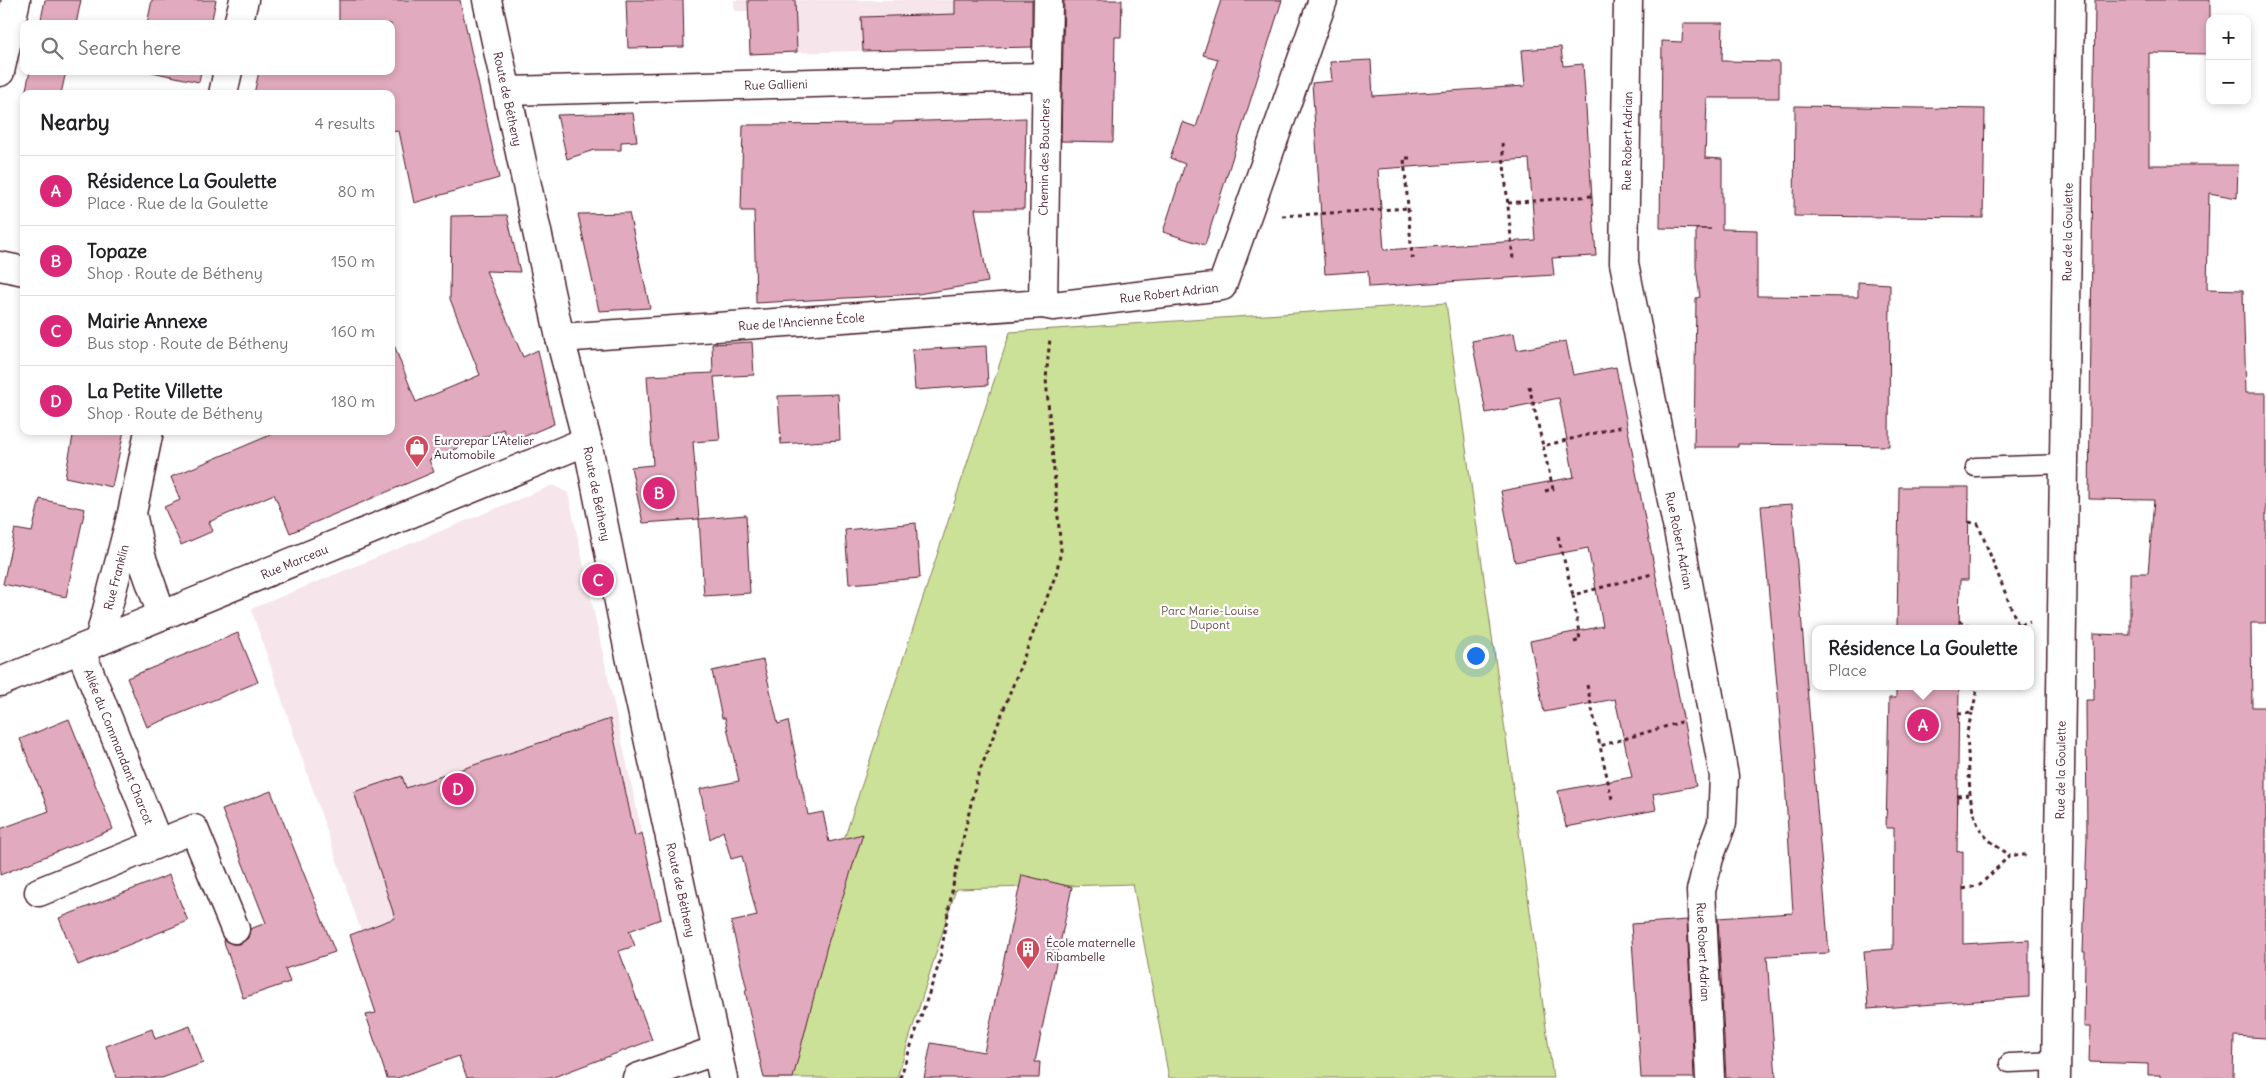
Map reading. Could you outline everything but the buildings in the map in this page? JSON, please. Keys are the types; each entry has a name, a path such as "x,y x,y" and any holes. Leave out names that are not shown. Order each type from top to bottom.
{"street":[{"path":"0,72 16,0"},
{"path":"239,20 244,0"},
{"name":"Route de Bétheny","path":"487,0 560,338 587,441 615,572 628,647 723,1078"},
{"name":"Chemin des Bouchers","path":"1048,0 1046,78 1048,305"},
{"name":"Rue Robert Adrian","path":"1048,305 1222,286 1322,0"},
{"name":"Rue Robert Adrian","path":"1628,0 1624,263 1724,776 1722,823 1709,858 1701,891 1710,1078"},
{"name":"Rue de la Goulette","path":"2056,1069 2070,0"},
{"path":"224,90 227,75"},
{"name":"Rue Gallieni","path":"507,91 1046,78"},
{"path":"0,266 20,270"},
{"name":"Rue de l'Ancienne École","path":"560,338 1048,305"},
{"name":"Rue Franklin","path":"90,645 132,513 148,435"},
{"name":"Rue Marceau","path":"0,682 587,441"},
{"name":"Rue Franklin","path":"132,513 141,556 162,614"},
{"name":"Allée du Commandant Charcot","path":"90,645 158,844"},
{"path":"39,892 194,829 235,929"},
{"path":"637,1078 716,1050"}],"lane":[{"path":"1975,467 2064,464"},
{"path":"2009,1063 2056,1069"}],"path":[{"path":"1502,143 1513,259"},
{"path":"1410,158 1404,158 1412,257 1416,258"},
{"path":"1508,203 1626,193"},
{"path":"1246,218 1408,208"},
{"path":"900,1078 939,964 954,880 976,781 1056,574 1061,551 1046,379 1048,305"},
{"path":"1529,386 1553,489 1545,491"},
{"path":"1543,446 1655,419"},
{"path":"1969,522 1978,524 2018,625"},
{"path":"1558,536 1573,595 1580,640 1574,642"},
{"path":"1573,595 1684,565"},
{"path":"1959,621 1968,625"},
{"path":"1587,685 1612,799"},
{"path":"1977,690 1967,732 1970,795 1974,817 1988,841 2010,855 2059,855"},
{"path":"1600,746 1712,713"},
{"path":"1958,714 1972,713"},
{"path":"1957,796 1970,795"},
{"path":"1963,889 1980,885 2010,855"}],"shaded area":[{"path":"734,0 1029,0 863,51 750,54 748,11 734,11"},
{"path":"553,485 568,493 642,833 361,931 251,609"}],"green space":[{"name":"Parc Marie-Louise Dupont","path":"1446,303 1553,1078 1169,1078 1133,884 956,889 897,1078 766,1078 1010,332"}],"place":[{"name":"Eurorepar L’Atelier Automobile","path":"417,468"},
{"name":"Topaze","path":"659,493"},
{"name":"Mairie Annexe","path":"598,580"},
{"name":"Résidence La Goulette","path":"1923,725"},
{"name":"La Petite Villette","path":"458,789"},
{"name":"École maternelle Ribambelle","path":"1028,970"}]}
